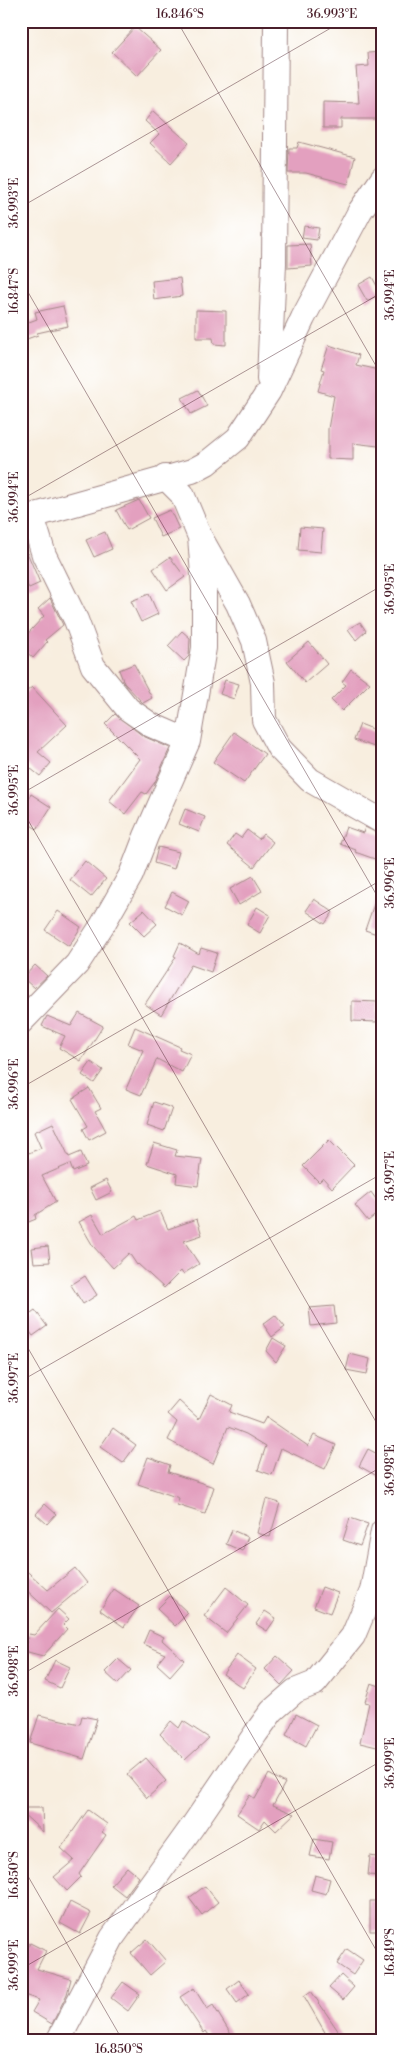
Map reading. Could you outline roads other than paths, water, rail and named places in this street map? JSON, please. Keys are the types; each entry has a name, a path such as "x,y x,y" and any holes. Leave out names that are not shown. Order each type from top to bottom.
{"street":[{"path":"269,390 274,263 276,21"},
{"path":"188,741 151,725 128,709 93,666 76,620 27,518 164,477 192,471 207,463 238,438 269,390 303,318 360,211 383,178"},
{"path":"164,477 182,494 200,537 238,604 254,641 263,683 264,720 279,748 310,780 383,822"},
{"path":"21,1022 77,964 103,924 132,875 146,836 188,741 204,648 204,587 200,537"},
{"path":"58,2041 112,1938 192,1828 272,1711 295,1691 315,1683 353,1636 372,1592 383,1531"}]}
